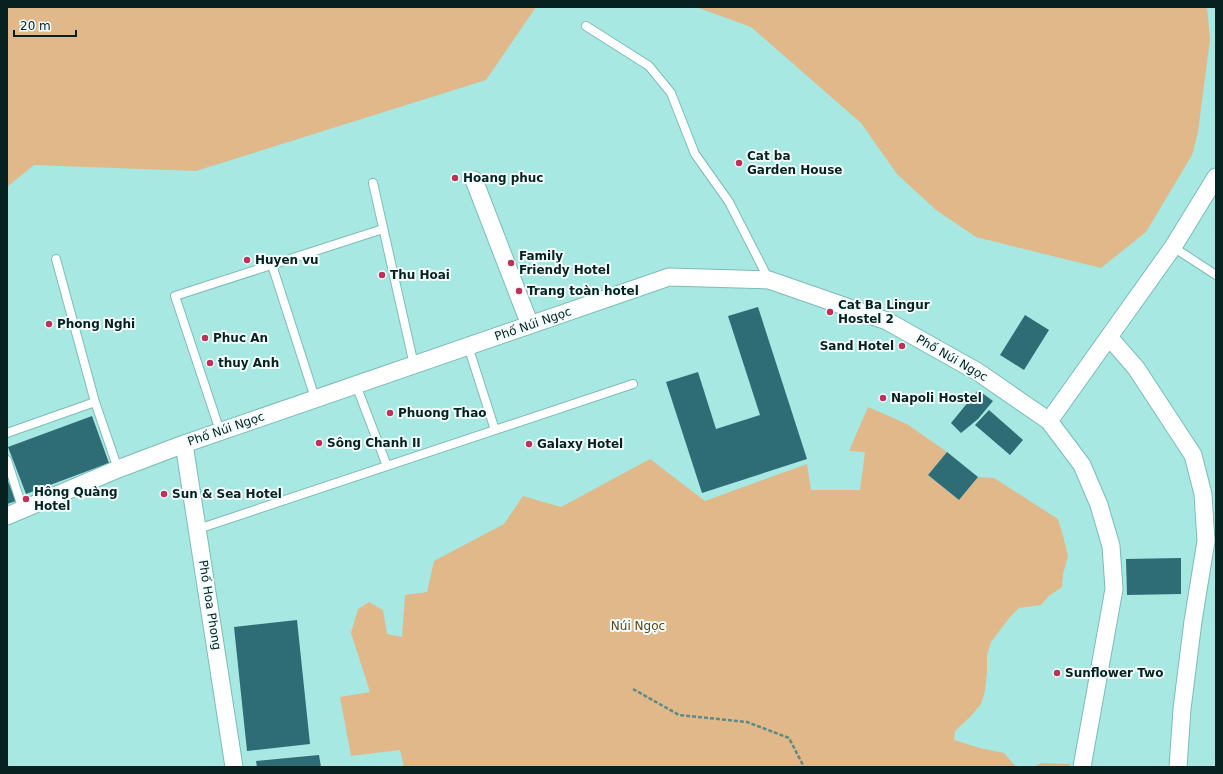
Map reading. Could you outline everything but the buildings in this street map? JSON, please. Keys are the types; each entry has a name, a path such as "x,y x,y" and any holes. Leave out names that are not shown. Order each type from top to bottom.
{"street":[{"path":"1049,421 1173,247 1216,177"},
{"path":"474,180 530,325"},
{"name":"Phố Núi Ngọc","path":"7,516 118,469 184,444 669,277 769,280 887,321 978,372 1049,421 1082,465 1099,505 1111,546 1114,589 1082,767"},
{"path":"1108,337 1136,368 1193,455 1203,494 1206,541 1193,620 1182,702 1178,767"},
{"name":"Phố Hoa Phong","path":"184,444 234,767"}],"lane":[{"path":"586,26 649,66 671,93 695,154 728,202 769,280"},
{"path":"373,183 414,364"},
{"path":"220,432 175,296 384,229"},
{"path":"1173,247 1216,275"},
{"path":"56,259 95,402 118,469"},
{"path":"272,265 315,398"},
{"path":"468,346 495,430"},
{"path":"356,384 387,466"},
{"path":"198,529 634,384"},
{"path":"7,433 95,402"},
{"path":"7,460 23,510"}],"path":[{"path":"633,689 679,715 747,722 789,738 804,767"}],"green space":[{"path":"7,7 536,7 486,80 196,171 34,165 7,187"},
{"path":"696,7 1207,7 1210,39 1198,132 1192,155 1146,232 1101,268 976,237 936,210 897,174 861,123 751,27"},
{"name":"Núi Ngọc","path":"868,407 907,424 947,452 928,475 959,500 978,477 994,478 1058,519 1068,556 1063,574 1062,587 1049,596 1041,605 1019,608 1010,617 991,642 987,655 985,691 981,704 955,731 954,740 980,748 1004,753 1016,767 404,767 400,750 351,756 340,697 370,692 351,633 358,609 369,602 383,610 387,634 402,637 405,595 427,592 434,561 504,524 523,496 561,507 650,459 705,501 807,464 811,490 860,490 865,452 849,451"},
{"path":"1041,763 1070,764 1070,767 1034,767"}],"place":[{"name":"Cat ba Garden House","path":"739,163"},
{"name":"Hoang phuc","path":"455,178"},
{"name":"Huyen vu","path":"247,260"},
{"name":"Family Friendy Hotel","path":"511,263"},
{"name":"Thu Hoai","path":"382,275"},
{"name":"Trang toàn hotel","path":"519,291"},
{"name":"Cat Ba Lingur Hostel 2","path":"830,312"},
{"name":"Phong Nghi","path":"49,324"},
{"name":"Phuc An","path":"205,338"},
{"name":"Sand Hotel","path":"902,346"},
{"name":"thuy Anh","path":"210,363"},
{"name":"Napoli Hostel","path":"883,398"},
{"name":"Phuong Thao","path":"390,413"},
{"name":"Sông Chanh II","path":"319,443"},
{"name":"Galaxy Hotel","path":"529,444"},
{"name":"Sun & Sea Hotel","path":"164,494"},
{"name":"Hông Quàng Hotel","path":"26,499"},
{"name":"Sunflower Two","path":"1057,673"}]}
